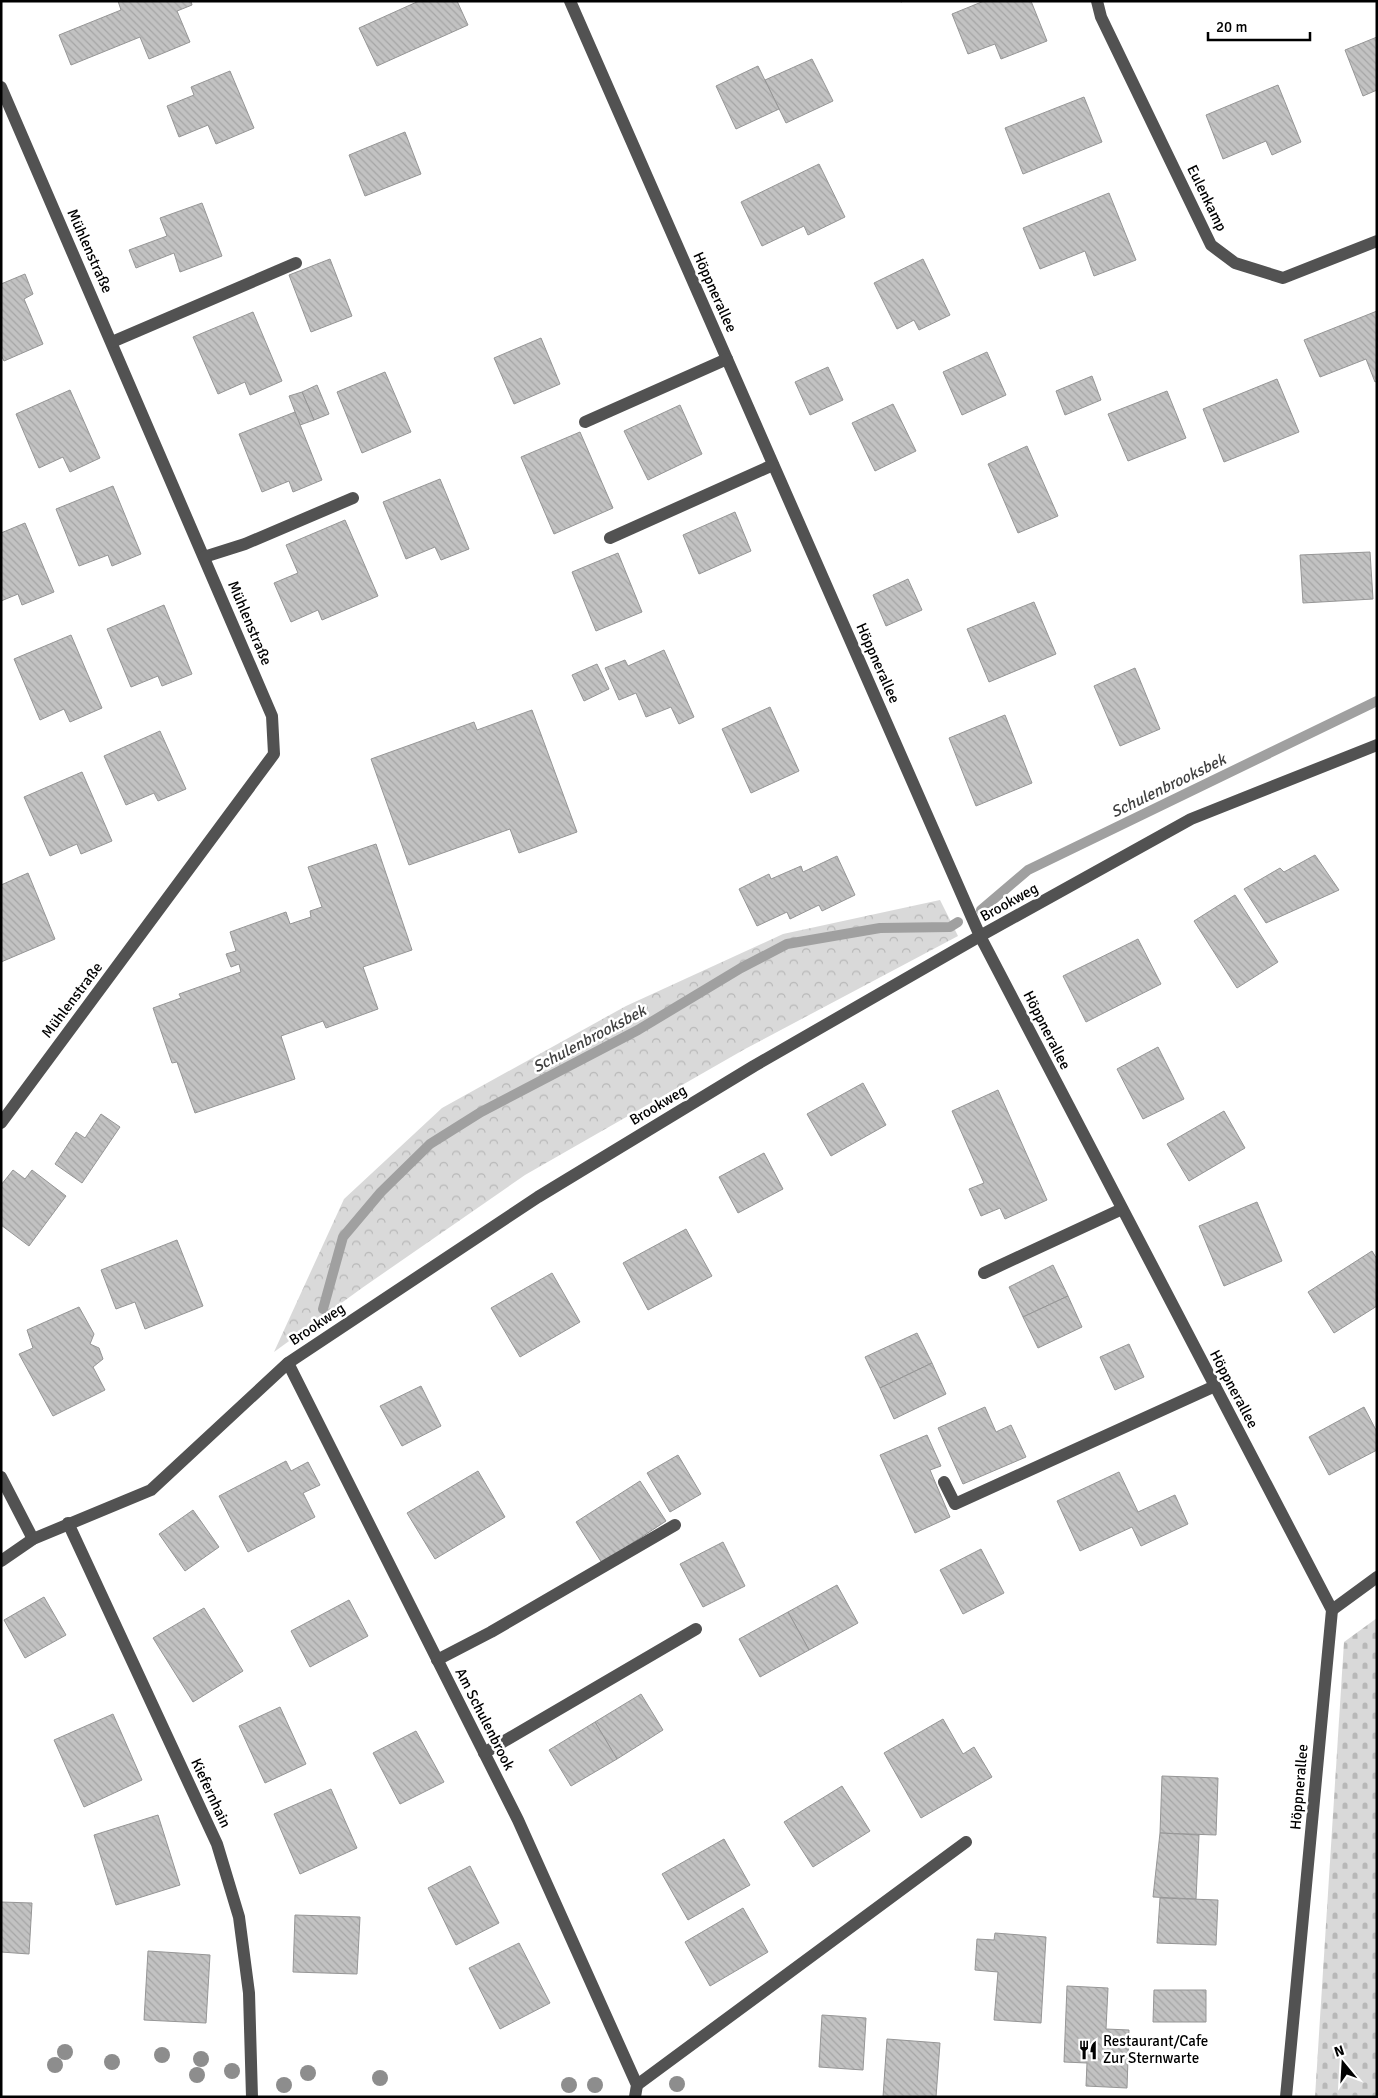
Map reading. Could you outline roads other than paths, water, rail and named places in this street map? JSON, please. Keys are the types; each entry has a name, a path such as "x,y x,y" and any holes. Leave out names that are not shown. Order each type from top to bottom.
{"street":[{"name":"Höppnerallee","path":"570,1 980,936 1332,1610 1286,2097"},
{"name":"Eulenkamp","path":"1097,1 1101,17 1212,245 1235,264 1283,278 1377,240"},
{"name":"Mühlenstraße","path":"1,87 272,716 274,754 1,1123"},
{"path":"112,342 296,263"},
{"path":"585,422 727,359"},
{"path":"610,538 773,465"},
{"path":"204,557 245,544 354,498"},
{"name":"Brookweg","path":"1,1561 33,1539 151,1490 288,1363 538,1197 754,1066 980,936 1191,819 1377,745"},
{"path":"984,1273 1122,1209"},
{"name":"Am Schulenbrook","path":"288,1363 518,1820 636,2091"},
{"path":"944,1482 955,1504 1215,1386"},
{"path":"1,1477 33,1539"},
{"name":"Kiefernhain","path":"68,1523 216,1844 238,1918 250,1993 252,2097"},
{"path":"437,1660 491,1632 675,1525"},
{"path":"1332,1610 1377,1577"},
{"path":"484,1753 696,1629"},
{"path":"636,2091 966,1842"}],"waterway":[{"name":"Schulenbrooksbek","path":"981,910 1028,870 1377,701"},
{"name":"Schulenbrooksbek","path":"323,1309 343,1237 381,1192 430,1144 481,1112 638,1030 741,968 787,944 880,928 950,927 958,922"}],"place":[{"name":"Restaurant/Cafe Zur Sternwarte","path":"1088,2050"}]}
